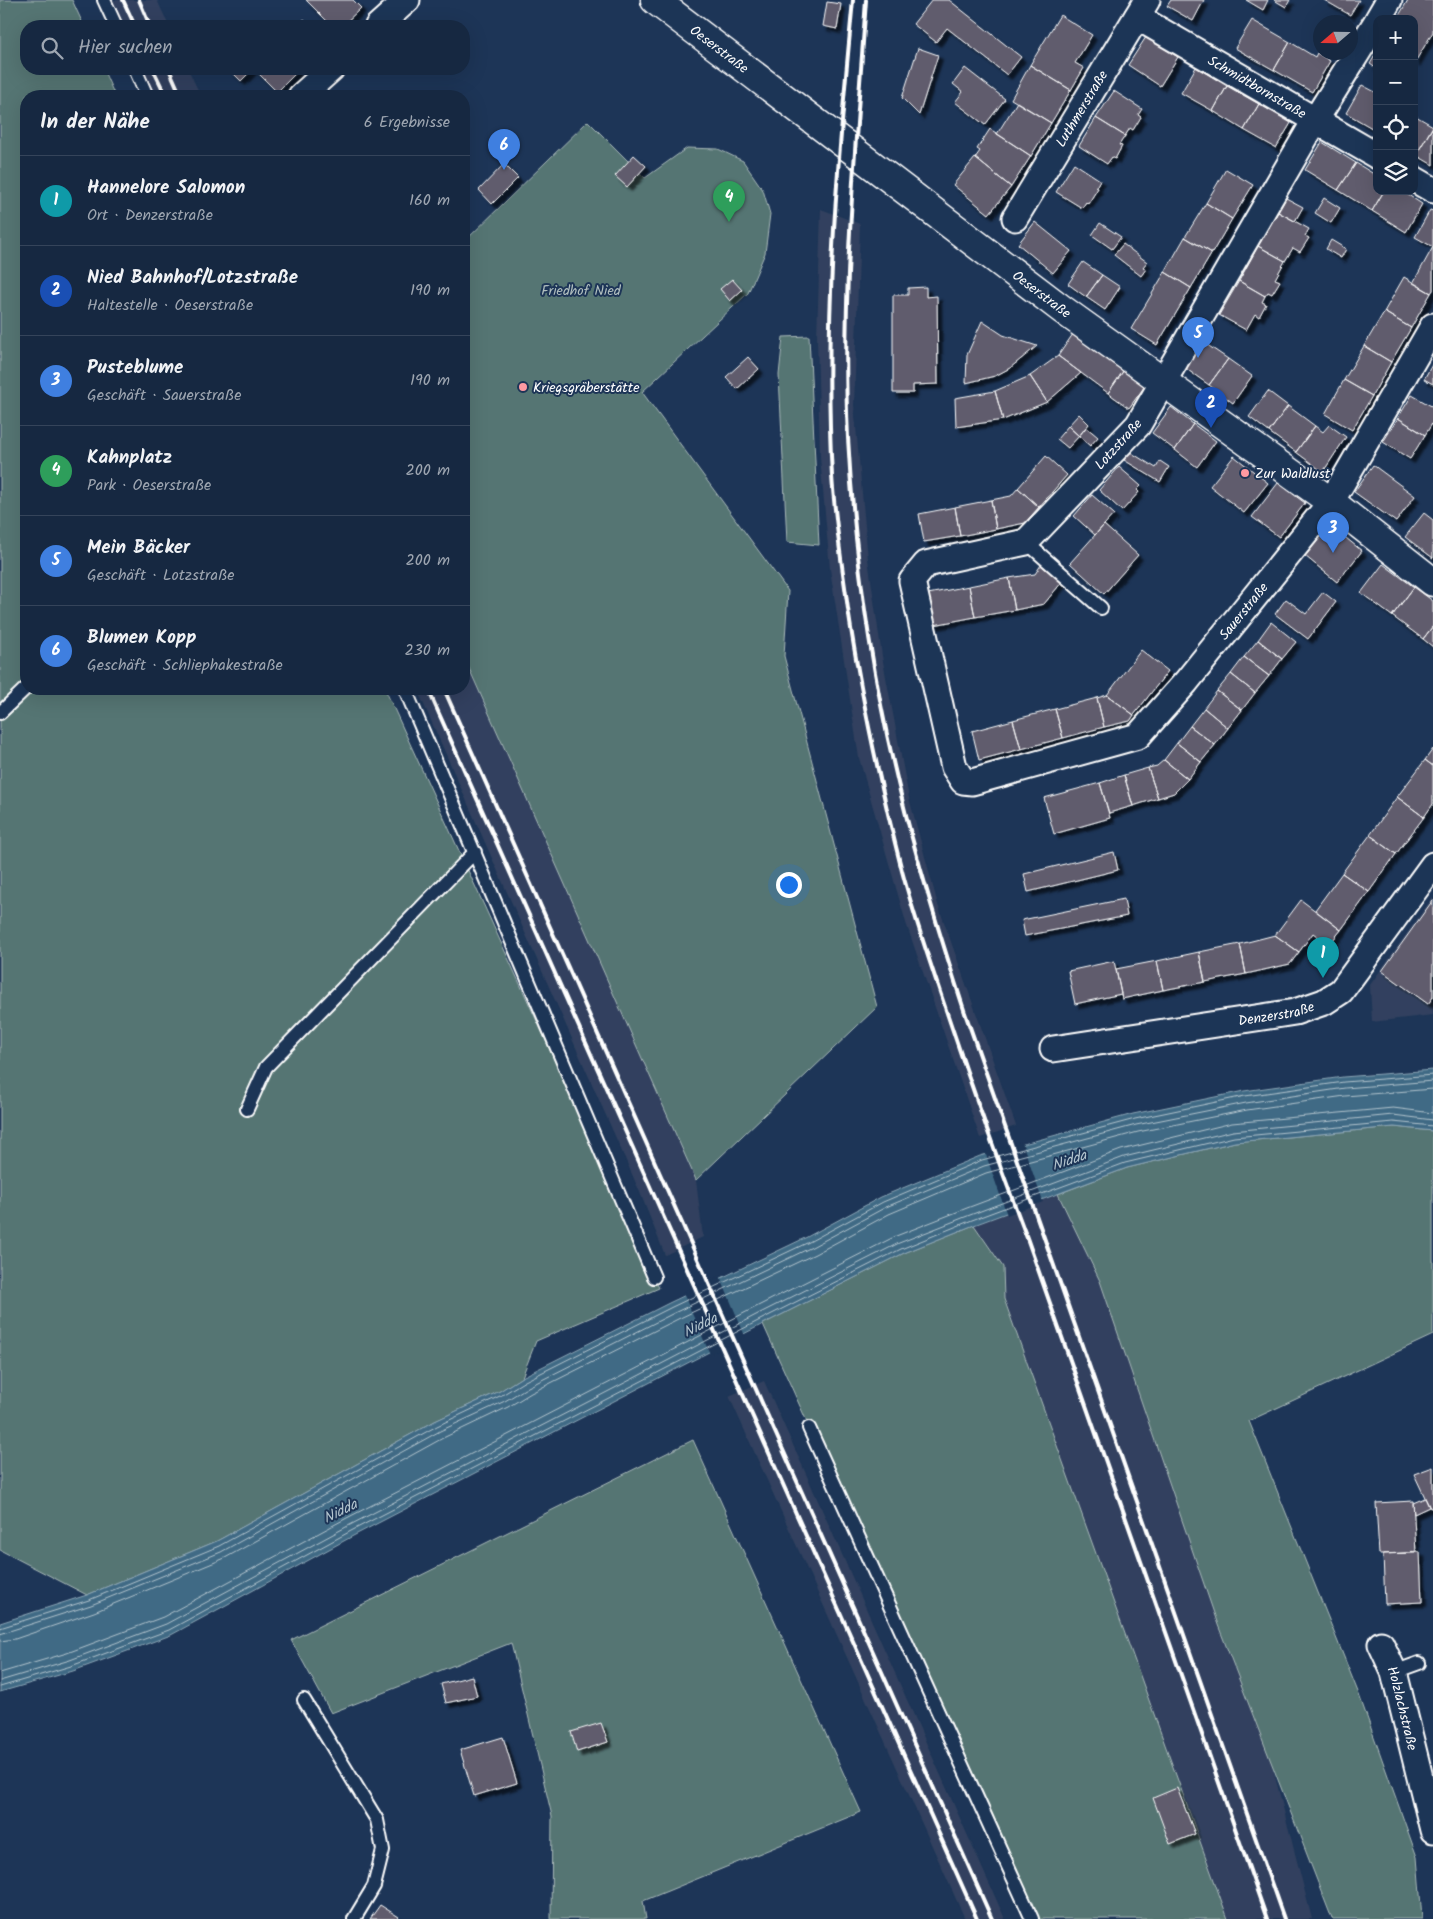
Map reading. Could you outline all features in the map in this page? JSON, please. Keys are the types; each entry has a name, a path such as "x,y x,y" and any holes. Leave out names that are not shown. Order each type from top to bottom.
{"street":[{"path":"385,20 408,0"},
{"name":"Oeserstraße","path":"655,0 802,110 884,176 1055,304 1331,502 1433,582"},
{"name":"Lotzstraße","path":"1380,15 1390,0"},
{"name":"Schmidtbornstraße","path":"1142,9 1316,120 1373,154"},
{"name":"Luthmerstraße","path":"1015,218 1142,9"},
{"name":"Lotzstraße","path":"1026,542 1138,425 1165,382 1316,120 1373,27"},
{"path":"308,90 324,75"},
{"path":"1418,181 1433,190"},
{"name":"Sauerstraße","path":"1026,542 926,564 912,581 954,767 963,781 972,782 1138,736 1186,682 1331,502 1433,326"},
{"name":"Denzerstraße","path":"1053,1049 1295,1012 1324,1002 1341,991 1433,865"},
{"name":"Holzlachstraße","path":"1381,1644 1394,1672 1433,1830"}],"lane":[{"path":"104,0 113,20"},
{"path":"138,75 144,90"},
{"path":"1026,542 1102,608"},
{"path":"0,714 20,694"},
{"path":"408,695 654,1277"},
{"path":"247,1109 266,1067 475,852"},
{"path":"809,1428 1032,1919"},
{"path":"1394,1672 1419,1663"},
{"path":"304,1700 377,1820 383,1850 374,1886 354,1919"}],"shaded area":[{"path":"108,0 157,0 166,20 117,20"},
{"path":"142,75 191,75 198,90 148,90"},
{"path":"821,209 860,224 854,405 868,559 882,656 909,798 938,905 1016,1126 980,1138 906,923 859,758 830,569 820,457 817,337"},
{"path":"470,671 696,1180 703,1237 665,1255 639,1190 420,695 470,695"},
{"path":"1433,897 1433,1015 1372,1022 1370,985"},
{"path":"1058,1194 1100,1281 1218,1625 1271,1761 1312,1919 1228,1919 1004,1299 1003,1267 974,1225"},
{"path":"764,1381 1005,1919 965,1919 729,1396"}],"green space":[{"path":"0,0 72,0 81,20 20,20 20,75 106,75 112,90 20,90 20,695 388,695 659,1288 536,1341 522,1377 500,1391 435,1421 217,1541 87,1595 0,1550"},
{"name":"Friedhof Nied","path":"588,121 645,178 687,148 718,149 743,161 763,190 770,214 765,253 748,293 642,392 788,591 784,656 877,1007 696,1180 470,671 470,236"},
{"path":"809,336 819,545 787,542 779,375 783,337"},
{"path":"1394,1127 1433,1131 1433,1335 1249,1421 1358,1692 1417,1857 1422,1919 1332,1919 1218,1625 1100,1281 1058,1194 1127,1168 1235,1142"},
{"path":"974,1225 1003,1267 1004,1299 1228,1919 1031,1919 763,1324 904,1253"},
{"path":"693,1440 861,1812 643,1901 646,1919 551,1919 552,1816 511,1643 331,1713 291,1640"}],"water":[{"name":"Nidda","path":"1433,1070 1433,1131 1394,1127 1235,1142 1127,1168 974,1225 904,1253 763,1324 353,1536 171,1635 73,1671 0,1692 0,1623 87,1595 217,1541 435,1421 500,1391 522,1377 669,1303 807,1237 881,1197 980,1156 1133,1114 1244,1091 1343,1077"}],"pier":[{"path":"1022,1142 1043,1202 1007,1215 985,1152"},
{"path":"720,1276 745,1336 710,1354 683,1293"}],"building":[{"path":"306,0 353,0 361,8 348,20 326,20"},
{"path":"932,0 949,0 1021,57 1007,75 947,28 936,42 913,24"},
{"path":"1171,0 1204,0 1193,21 1167,6"},
{"path":"1246,0 1268,0 1263,10"},
{"path":"1274,0 1290,0 1286,7"},
{"path":"1324,0 1359,0 1350,15"},
{"path":"1408,0 1433,0 1433,32 1418,57 1418,15 1399,15"},
{"path":"827,2 841,4 837,29 823,26"},
{"path":"1060,15 1092,35 1075,63 1084,68 1071,90 1030,65"},
{"path":"1252,20 1290,42 1274,70 1235,48"},
{"path":"1146,37 1178,57 1160,86 1128,65"},
{"path":"1290,42 1313,56 1313,60 1330,61 1312,92 1274,70"},
{"path":"918,48 938,55 919,115 902,98"},
{"path":"1030,65 1071,90 1051,123 1011,99"},
{"path":"1196,67 1227,86 1213,111 1181,93"},
{"path":"965,68 1005,99 985,125 955,102 963,92 953,84"},
{"path":"235,75 247,75 241,81"},
{"path":"260,75 294,75 279,90 275,90"},
{"path":"1362,85 1373,91 1373,129 1346,113"},
{"path":"1227,86 1259,104 1244,130 1213,111"},
{"path":"1114,91 1142,109 1138,115 1141,117 1133,130 1130,128 1125,136 1096,118"},
{"path":"1017,102 1051,123 1031,156 997,134"},
{"path":"1259,104 1291,123 1276,148 1244,130"},
{"path":"1418,117 1433,126 1418,152"},
{"path":"1096,118 1125,136 1119,145 1122,146 1115,159 1112,157 1107,164 1079,146"},
{"path":"1433,127 1433,165 1418,156 1418,152"},
{"path":"990,129 1031,156 1011,187 975,158 980,151 977,149"},
{"path":"1322,142 1356,163 1338,190 1305,170"},
{"path":"634,155 646,166 627,187 615,176"},
{"path":"975,158 1011,187 989,214 953,185"},
{"path":"1074,163 1100,180 1096,187 1098,188 1088,204 1086,202 1082,208 1056,192"},
{"path":"1356,163 1373,174 1373,195 1382,195 1372,211 1338,190"},
{"path":"504,164 518,178 492,204 479,190"},
{"path":"1226,169 1253,185 1232,219 1206,203"},
{"path":"1382,195 1408,195 1422,204 1406,232 1372,211"},
{"path":"1286,198 1303,207 1295,221 1278,212"},
{"path":"1324,198 1340,208 1331,223 1315,213"},
{"path":"1206,203 1232,219 1212,253 1185,237"},
{"path":"1430,210 1433,211 1433,247 1415,237"},
{"path":"1278,212 1309,229 1305,236 1309,238 1300,252 1293,248 1285,261 1258,246"},
{"path":"1035,222 1071,251 1053,273 1018,244"},
{"path":"1100,223 1121,237 1112,249 1092,235"},
{"path":"1185,237 1212,253 1191,288 1165,272"},
{"path":"1331,240 1346,249 1341,258 1326,249"},
{"path":"1123,244 1147,262 1143,267 1146,269 1141,276 1114,255"},
{"path":"1258,246 1285,261 1275,279 1280,281 1272,294 1268,292 1265,296 1239,281"},
{"path":"1433,247 1433,290 1431,293 1413,283"},
{"path":"1083,262 1102,275 1086,297 1068,284"},
{"path":"1165,272 1191,288 1157,345 1131,329"},
{"path":"1102,275 1120,287 1105,310 1086,297"},
{"path":"1404,277 1431,293 1411,328 1384,312"},
{"path":"732,279 742,290 730,301 720,289"},
{"path":"1239,281 1265,296 1262,302 1266,304 1259,317 1255,314 1246,330 1219,315"},
{"path":"926,287 926,297 937,296 938,384 913,385 913,393 893,393 893,295 908,295 908,288"},
{"path":"1384,312 1411,328 1391,362 1364,346"},
{"path":"982,321 1003,335 1037,346 1010,368 995,376 966,383 967,355"},
{"path":"1073,334 1124,370 1108,393 1058,356"},
{"path":"1203,342 1228,359 1209,385 1185,368"},
{"path":"1364,346 1391,362 1372,396 1344,380"},
{"path":"1058,356 1081,373 1047,402 1030,376"},
{"path":"748,357 759,369 737,389 726,377"},
{"path":"1228,359 1252,376 1233,403 1209,385"},
{"path":"1433,363 1433,384 1424,379"},
{"path":"1124,370 1145,386 1129,408 1108,393"},
{"path":"1030,376 1047,402 1003,420 995,391"},
{"path":"1344,380 1372,396 1352,430 1325,414"},
{"path":"995,391 1003,420 956,427 955,398"},
{"path":"1268,391 1288,406 1269,432 1249,417"},
{"path":"1412,395 1433,407 1433,422 1425,435 1398,418"},
{"path":"1288,406 1315,426 1296,452 1269,432"},
{"path":"1171,407 1193,424 1175,450 1152,433"},
{"path":"1079,414 1089,424 1079,436 1068,426"},
{"path":"1398,418 1425,435 1410,459 1383,442"},
{"path":"1193,424 1216,441 1197,467 1175,450"},
{"path":"1329,425 1346,437 1323,472 1296,452 1315,426 1323,432"},
{"path":"1068,426 1079,436 1068,448 1057,439"},
{"path":"1086,427 1098,437 1090,446 1079,436"},
{"path":"1130,452 1156,468 1160,461 1169,467 1160,482 1124,460"},
{"path":"1046,456 1067,475 1039,507 1018,488"},
{"path":"1234,456 1268,483 1244,513 1210,486"},
{"path":"1373,465 1415,496 1396,522 1354,492"},
{"path":"1119,467 1141,486 1137,490 1139,492 1122,511 1099,490"},
{"path":"1278,483 1305,503 1279,537 1252,517"},
{"path":"1018,488 1039,507 1025,523 996,529 991,500 1011,496"},
{"path":"1092,495 1114,514 1095,535 1074,516"},
{"path":"991,500 996,529 960,536 955,507"},
{"path":"955,507 960,536 924,542 919,514"},
{"path":"1424,513 1433,520 1433,558 1405,537"},
{"path":"1104,525 1138,555 1104,594 1070,563"},
{"path":"1330,525 1362,551 1337,582 1305,556"},
{"path":"1383,564 1414,587 1392,616 1361,593"},
{"path":"1041,565 1062,582 1044,604 1015,610 1009,578 1035,574"},
{"path":"1009,578 1015,610 975,617 969,586"},
{"path":"969,586 975,617 934,625 928,594"},
{"path":"1414,587 1433,601 1433,626 1423,639 1392,616"},
{"path":"1323,592 1336,602 1308,639 1275,614 1286,599 1306,614"},
{"path":"1271,622 1296,642 1282,659 1258,640"},
{"path":"1433,626 1433,647 1423,639"},
{"path":"1258,640 1282,659 1269,676 1244,657"},
{"path":"1141,650 1168,671 1134,715 1107,695"},
{"path":"1244,657 1269,676 1255,693 1231,674"},
{"path":"1231,674 1255,693 1242,710 1217,691"},
{"path":"1217,691 1242,710 1228,728 1204,708"},
{"path":"1107,695 1134,715 1130,721 1104,727 1097,698"},
{"path":"1097,698 1104,727 1063,738 1055,709"},
{"path":"1204,708 1228,728 1215,745 1190,726"},
{"path":"1055,709 1063,738 1021,749 1013,720"},
{"path":"1013,720 1021,749 979,760 972,731"},
{"path":"1190,726 1215,745 1201,762 1177,743"},
{"path":"1177,743 1201,762 1188,779 1164,760"},
{"path":"1433,749 1433,766 1425,760"},
{"path":"1164,760 1188,779 1174,793 1158,798 1148,768 1157,766"},
{"path":"1425,760 1433,766 1433,804 1424,817 1397,797"},
{"path":"1148,768 1158,798 1133,806 1124,775"},
{"path":"1124,775 1133,806 1109,813 1100,783"},
{"path":"1100,783 1110,818 1054,834 1044,798"},
{"path":"1397,797 1424,817 1396,854 1370,835"},
{"path":"1370,835 1396,854 1369,892 1342,873"},
{"path":"1114,852 1118,870 1028,892 1024,874"},
{"path":"1342,873 1369,892 1341,930 1315,910"},
{"path":"1124,899 1127,916 1025,936 1022,920"},
{"path":"1301,900 1341,930 1329,945 1313,933 1299,952 1275,935"},
{"path":"1433,900 1433,997 1428,1004 1382,971"},
{"path":"1275,935 1299,952 1290,964 1246,974 1240,944"},
{"path":"1240,944 1246,974 1205,982 1199,952"},
{"path":"1199,952 1205,982 1163,990 1157,961"},
{"path":"1114,961 1121,994 1075,1004 1068,971"},
{"path":"1157,961 1163,990 1122,999 1116,969"},
{"path":"1433,1467 1433,1507 1430,1508 1414,1474"},
{"path":"1425,1498 1429,1507 1414,1514 1413,1503"},
{"path":"1413,1501 1416,1553 1379,1554 1376,1503"},
{"path":"1420,1552 1422,1602 1385,1604 1383,1554"},
{"path":"472,1676 477,1696 446,1703 441,1684"},
{"path":"601,1723 608,1742 577,1752 571,1732"},
{"path":"503,1737 517,1783 474,1796 460,1750"},
{"path":"1177,1788 1195,1834 1170,1844 1153,1798"},
{"path":"380,1905 399,1917 398,1919 370,1919"}],"railway":[{"path":"123,0 132,20"},
{"path":"139,0 147,20"},
{"path":"853,0 837,178 831,297 829,357 832,476 848,609 865,708 879,773 907,889 957,1044 1267,1919"},
{"path":"866,0 848,274 846,383 851,486 861,581 884,722 919,865 965,1013 1284,1919"},
{"path":"156,75 163,90"},
{"path":"172,75 178,90"},
{"path":"431,695 977,1919"},
{"path":"447,695 992,1919"}],"place":[{"name":"Blumen Kopp","path":"504,170"},
{"name":"Kahnplatz","path":"729,222"},
{"name":"Mein Bäcker","path":"1198,358"},
{"name":"Kriegsgräberstätte","path":"523,387"},
{"name":"Nied Bahnhof/Lotzstraße","path":"1211,428"},
{"name":"Zur Waldlust","path":"1245,473"},
{"name":"Pusteblume","path":"1333,553"},
{"name":"Hannelore Salomon","path":"1323,978"}]}
